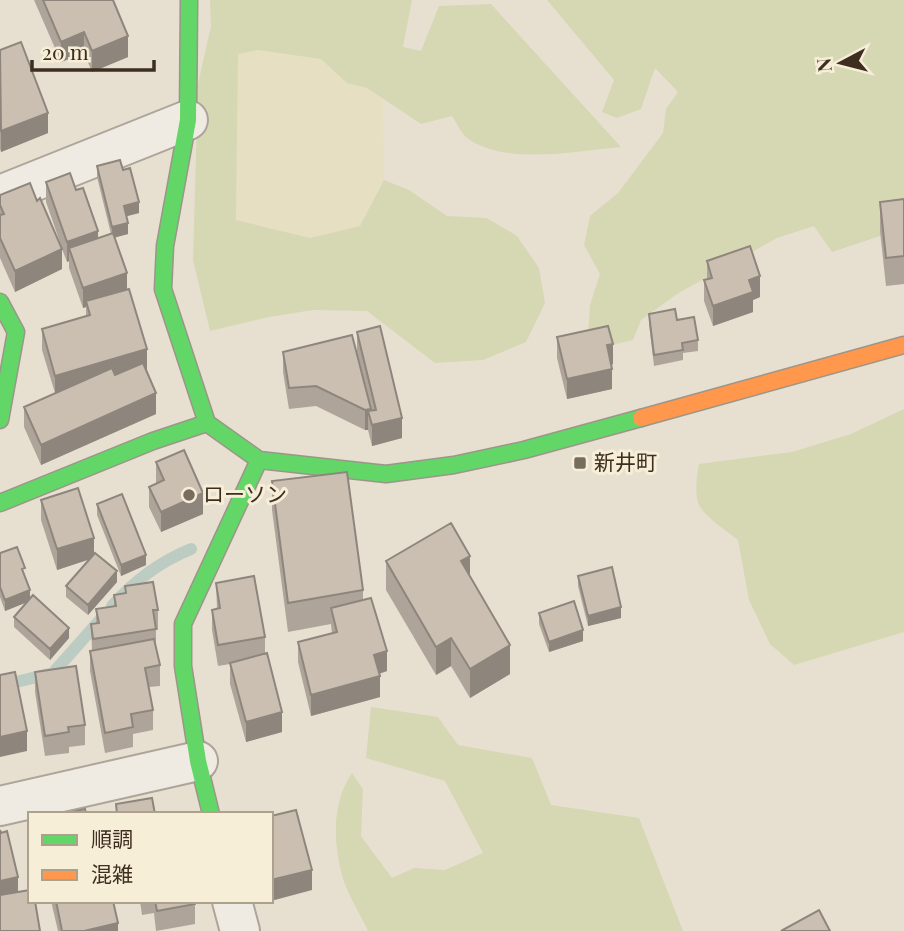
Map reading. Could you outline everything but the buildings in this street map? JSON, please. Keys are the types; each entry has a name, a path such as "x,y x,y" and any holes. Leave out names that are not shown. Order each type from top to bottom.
{"street":[{"path":"189,0 188,120 165,246 163,289 207,423 259,460 386,474 454,465 537,446 904,345"},
{"path":"0,195 188,120"},
{"path":"0,302 16,332 0,420"},
{"path":"0,503 207,423"},
{"path":"211,812 198,761 183,666 183,624 259,460"},
{"path":"0,806 198,761"},
{"path":"233,903 240,931"}],"shaded area":[{"path":"258,50 321,59 347,83 367,88 383,99 384,180 360,226 310,238 236,220 238,54"}],"green space":[{"path":"210,0 412,0 403,47 421,51 439,6 491,4 621,147 542,154 501,152 483,147 467,138 452,116 421,124 367,88 347,83 321,59 258,50 238,54 236,220 310,238 360,226 384,180 409,190 447,216 487,218 517,236 539,268 545,303 526,342 483,360 435,363 367,311 313,310 210,331 193,260 198,84 211,26"},
{"path":"547,0 904,0 904,228 832,252 814,226 777,238 677,294 641,320 633,340 608,346 588,335 590,305 600,274 584,245 590,216 618,193 663,133 666,109 678,92 655,68 641,109 617,118 602,112 614,80"},
{"path":"904,409 904,632 794,665 770,644 749,600 738,540 711,519 697,501 699,464 792,452 851,434"},
{"path":"371,707 438,717 458,745 532,758 551,805 639,818 683,931 368,931 344,882 337,849 338,809 345,784 352,773 363,789 361,836 392,878 414,868 445,870 483,853 445,781 366,758"}],"waterway":[{"path":"112,606 148,573 191,549"},
{"path":"0,686 53,673 100,620"}],"traffic: fast":[{"path":"189,0 188,120 165,246 163,289 207,423 259,460 386,474 454,465 524,450 641,418"},
{"path":"0,302 16,332 0,420"},
{"path":"0,503 153,441 207,423"},
{"path":"211,812 198,761 183,666 183,624 259,460"}],"traffic: slow":[{"path":"641,418 904,345"}],"place":[{"name":"新井町","path":"580,463"},
{"name":"ローソン","path":"189,495"}]}
